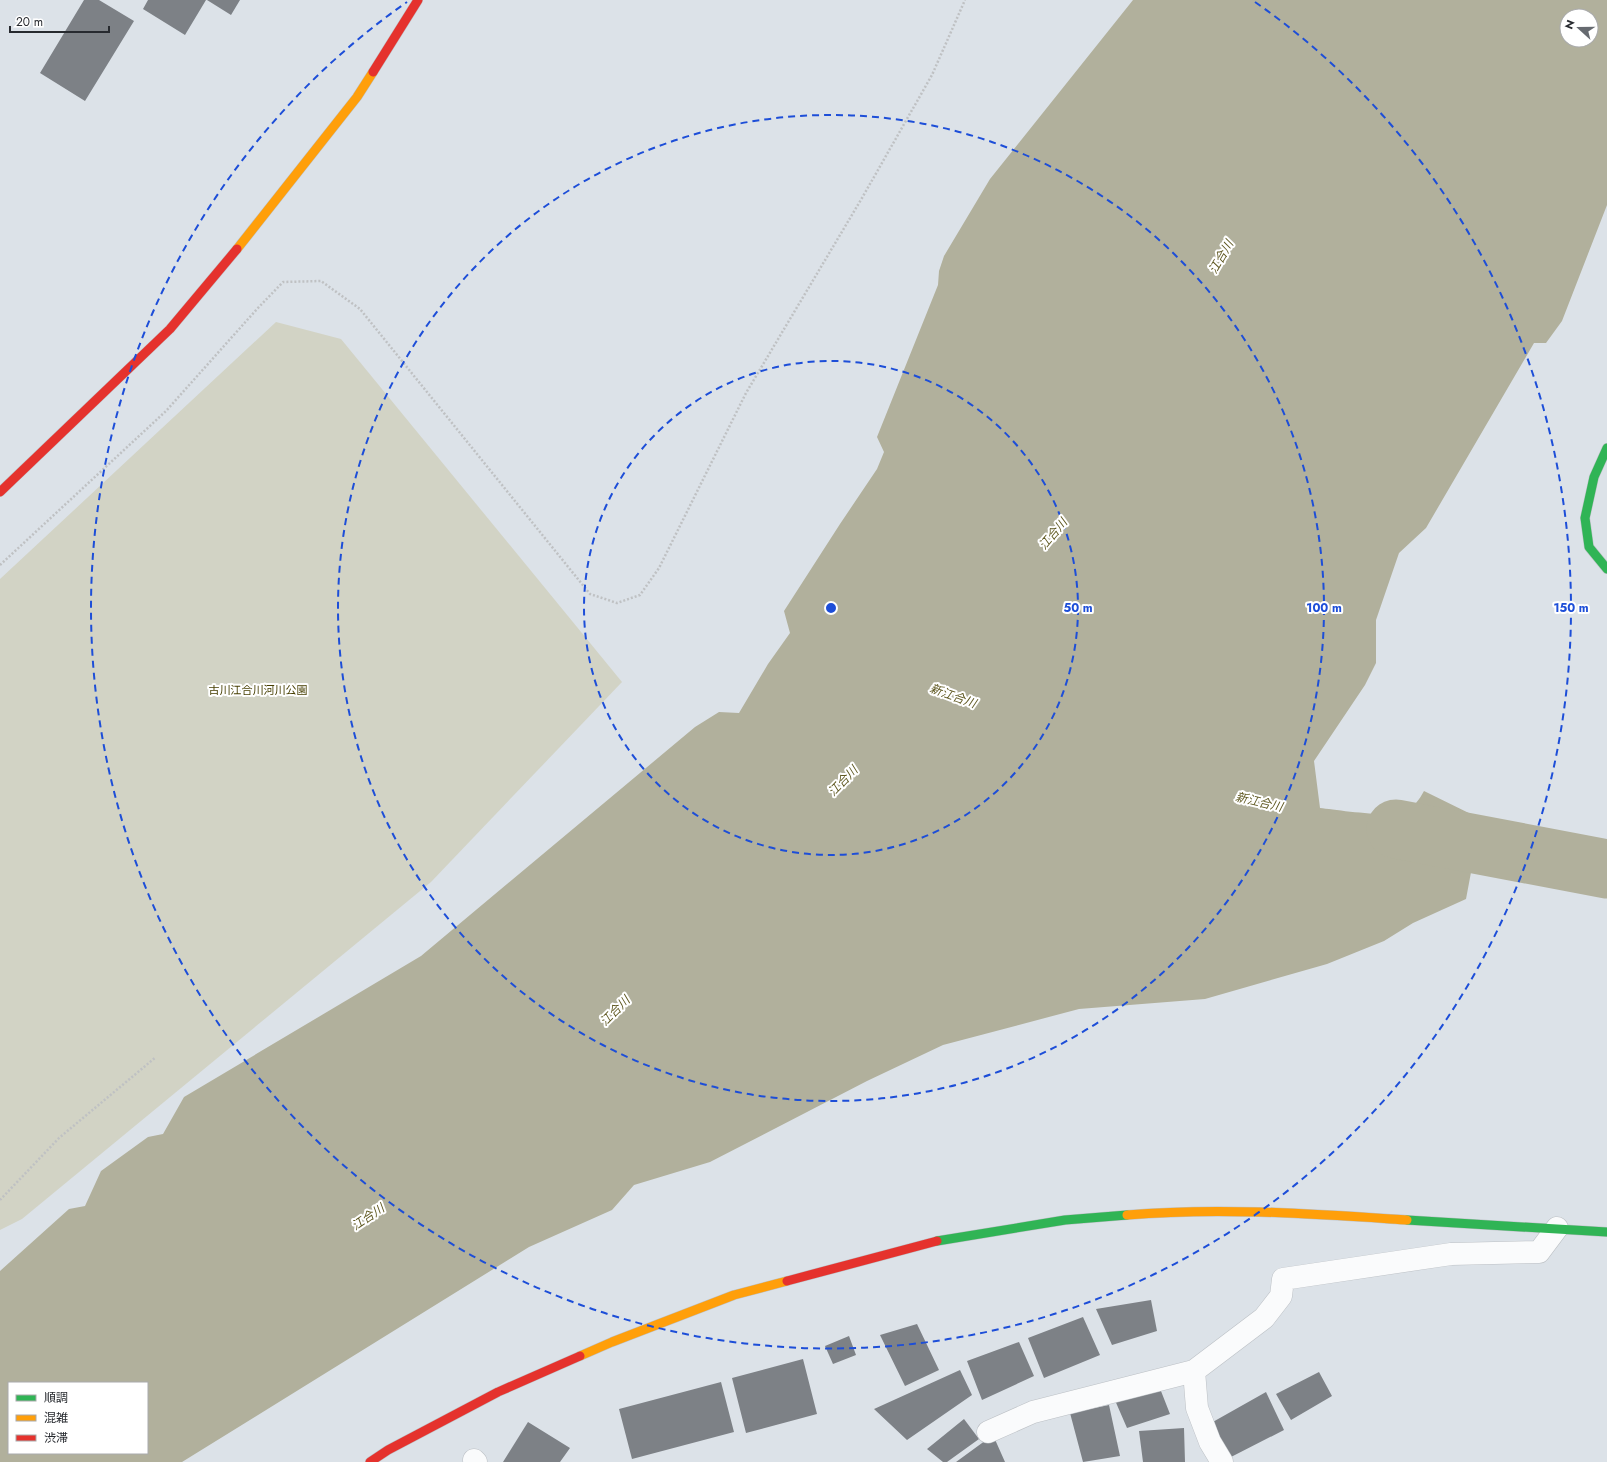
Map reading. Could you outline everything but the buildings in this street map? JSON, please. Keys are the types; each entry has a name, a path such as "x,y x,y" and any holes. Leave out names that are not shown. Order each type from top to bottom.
{"street":[{"path":"0,492 170,329 251,233 357,97 418,0"},
{"path":"1607,448 1594,477 1585,518 1589,547 1607,568"},
{"path":"370,1462 388,1450 498,1392 619,1339 734,1295 947,1238 1065,1220 1170,1211 1275,1212 1607,1232"},
{"path":"988,1432 1033,1412 1194,1371 1264,1318 1281,1296 1283,1279 1451,1254 1539,1252 1557,1228"},
{"path":"1194,1371 1197,1408 1210,1442 1222,1462"}],"path":[{"path":"0,565 166,411 283,282 321,281 360,309 590,594 617,603 640,595 659,568 746,393 862,198 932,75 965,0"},
{"path":"0,1200 59,1138 156,1057"}],"green space":[{"name":"古川江合川河川公園","path":"276,322 341,339 622,682 431,882 22,1219 0,1230 0,579"}],"water":[{"name":"江合川","path":"1133,0 1607,0 1607,205 1562,321 1546,343 1534,343 1426,528 1399,553 1376,620 1376,663 1365,685 1314,761 1320,808 1364,813 1398,814 1411,808 1424,791 1481,819 1466,899 1413,923 1384,941 1327,964 1205,999 1079,1009 943,1045 867,1081 710,1162 634,1185 612,1210 529,1247 182,1462 0,1462 0,1271 69,1209 85,1206 101,1171 148,1137 163,1134 184,1097 421,956 695,727 719,712 739,713 768,664 790,633 784,611 877,469 884,452 877,437 938,285 939,271 944,256 990,179"}],"waterway":[{"name":"新江合川","path":"1396,829 1607,869"}],"traffic: fast":[{"path":"1607,448 1594,477 1585,518 1589,547 1607,569"},
{"path":"937,1241 1065,1220 1127,1215"},
{"path":"1407,1220 1607,1232"}],"traffic: slow":[{"path":"237,249 357,97 373,72"},
{"path":"1127,1215 1232,1211 1407,1220"},
{"path":"580,1356 612,1342 734,1295 787,1281"}],"traffic: jam":[{"path":"373,72 418,0"},
{"path":"0,492 170,329 237,249"},
{"path":"787,1281 937,1241"},
{"path":"370,1462 388,1450 498,1392 580,1356"}]}
